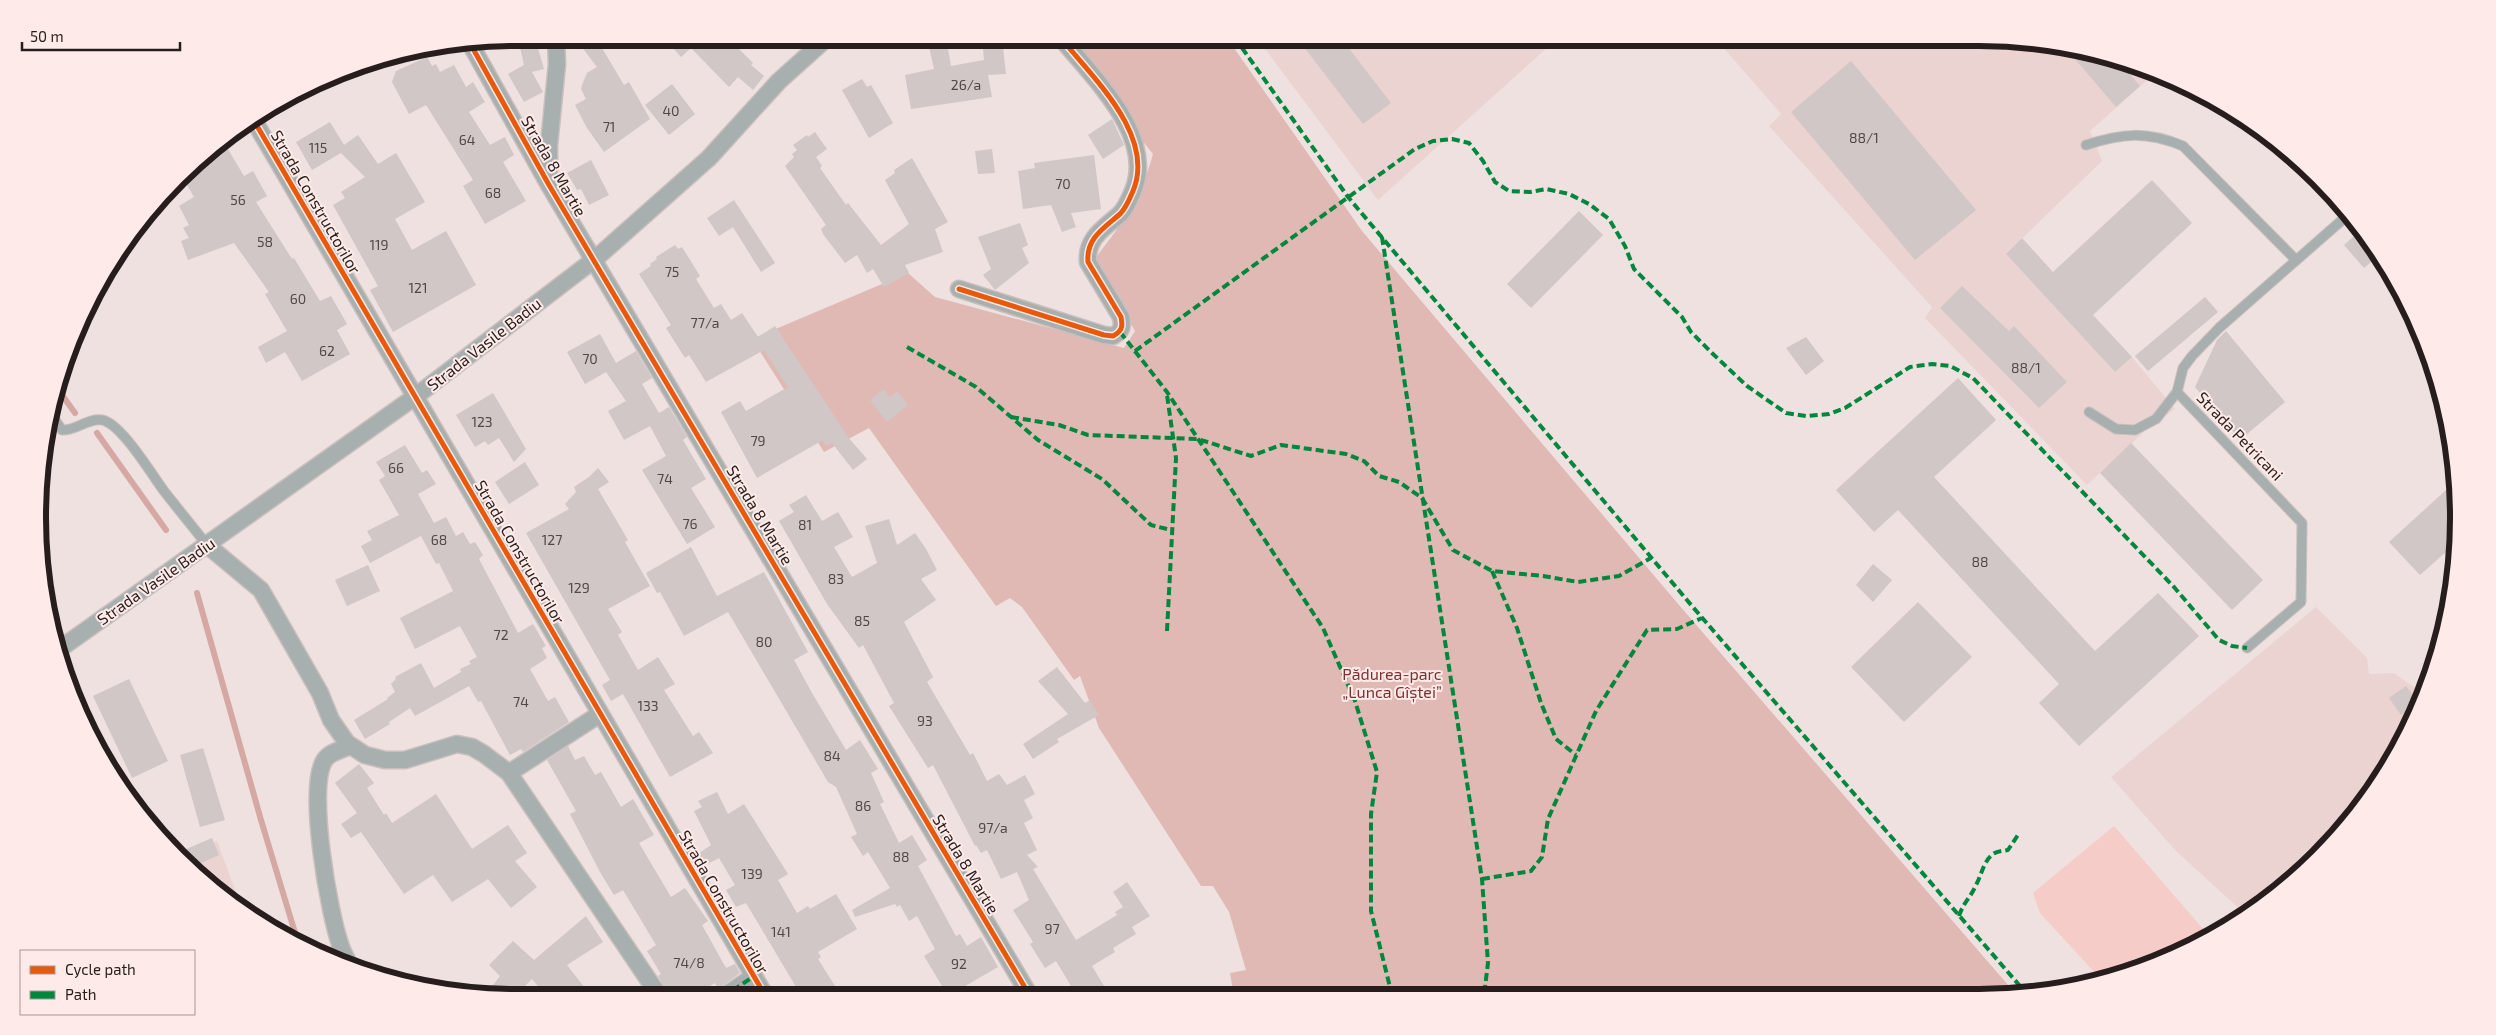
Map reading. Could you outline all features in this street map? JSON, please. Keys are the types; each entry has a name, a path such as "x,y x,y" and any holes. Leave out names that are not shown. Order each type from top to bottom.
{"street":[{"path":"549,185 548,145 557,64 556,46"},
{"name":"Strada Vasile Badiu","path":"64,646 416,396 595,259 709,158 779,81 818,46"},
{"path":"959,289 1104,335 1113,336 1120,332 1122,326 1121,317 1088,262 1087,252 1090,244 1103,227 1122,212 1133,193 1139,177 1138,152 1124,119 1067,46"},
{"name":"Strada 8 Martie","path":"473,48 549,185 595,259 1026,989"},
{"name":"Strada Constructorilor","path":"258,125 761,989"},
{"path":"207,545 261,590 320,693 331,720 350,746 365,756 385,760 405,760 457,744 472,747 509,773 655,989"},
{"path":"509,773 600,714"},
{"path":"345,956 341,948 320,842 318,806 323,763 328,755 350,746"},
{"path":"735,989 754,976"}],"lane":[{"path":"2086,145 2112,137 2133,134 2160,137 2183,146 2296,260"},
{"name":"Strada Petricani","path":"2247,648 2300,602 2302,523 2177,392 2183,368 2192,356 2219,328 2343,219"},
{"path":"2089,412 2116,429 2135,430 2156,419 2177,392"},
{"path":"56,421 62,430 69,431 92,420 104,420 131,444 207,545"}],"shaded area":[{"path":"1263,46 1549,46 1378,200"},
{"path":"1722,46 2009,47 2070,55 2100,62 2149,78 2090,131 2102,161 2006,254 2115,372 2132,357 2175,409 2148,428 2087,485 1925,318 1932,307 1769,126 1781,114"},
{"path":"2316,607 2367,658 2369,674 2394,673 2417,690 2387,753 2333,828 2289,872 2240,909 2176,851 2111,777"},
{"path":"2114,826 2205,931 2159,953 2096,974 2040,913 2033,893"},
{"path":"217,841 237,895 207,872 187,854"}],"green space":[{"name":"Pădurea-parc „Lunca Gîștei”","path":"1066,46 1233,46 1362,231 1679,605 2011,988 1233,989 1230,973 1246,970 1229,912 1213,886 1201,886 1099,728 1080,676 1074,680 1022,607 1010,598 996,606 869,428 824,452 752,339 908,273 935,297 1124,348 1135,331 1094,260 1130,210 1142,185 1153,154"}],"building":[{"path":"520,46 537,46 544,69 532,72 543,92 524,102 508,74 524,65"},
{"path":"581,46 601,46 624,85 629,82 650,119 604,152 587,128 575,105 586,99 581,89 582,85 587,73 597,67"},
{"path":"671,46 736,46 753,63 751,65 764,76 753,90 738,77 729,87 691,48 681,57"},
{"path":"929,46 947,46 951,66 984,60 983,49 1003,47 1006,74 988,75 992,97 911,109 905,75 934,69"},
{"path":"1303,46 1347,46 1391,103 1363,124"},
{"path":"2072,55 2126,70 2140,86 2116,107"},
{"path":"427,57 432,66 436,64 440,72 454,65 466,87 473,82 485,102 469,112 490,145 505,137 514,155 503,162 526,201 485,224 463,186 473,180 426,105 409,114 392,82 396,71"},
{"path":"1851,61 1976,210 1915,260 1791,112"},
{"path":"862,79 867,87 871,85 893,123 869,138 842,90"},
{"path":"672,84 695,114 669,135 645,105"},
{"path":"1112,119 1124,145 1103,159 1088,135"},
{"path":"330,122 344,145 358,135 378,164 396,153 425,202 395,219 412,250 446,231 476,285 393,332 370,290 378,286 333,205 345,198 341,192 365,177 341,153 312,170 296,142"},
{"path":"815,132 827,149 816,157 822,166 820,168 846,205 848,203 881,245 909,224 885,180 895,173 894,170 912,158 948,222 935,229 943,252 905,265 909,273 884,287 873,269 867,273 857,255 845,263 823,234 821,229 826,225 785,166 794,157 792,154 797,150 793,145"},
{"path":"227,147 244,176 253,171 267,196 256,202 292,259 294,258 320,301 331,296 347,324 337,330 350,354 302,381 285,352 266,363 258,347 287,331 265,294 269,292 234,243 188,260 181,241 189,238 183,228 189,225 179,206 194,197 186,183"},
{"path":"992,149 995,173 978,174 975,151"},
{"path":"1094,155 1101,209 1071,213 1076,227 1062,232 1051,205 1023,209 1018,171 1035,168 1034,163"},
{"path":"591,160 609,195 589,205 581,189 577,190 567,173"},
{"path":"2152,180 2192,223 2093,315 2132,357 2115,372 2006,254 2022,238 2053,272"},
{"path":"734,200 775,263 761,272 733,227 719,236 707,218"},
{"path":"1579,211 1603,235 1531,308 1507,284"},
{"path":"1020,223 1028,245 1022,248 1029,263 995,290 983,275 991,269 978,237"},
{"path":"2355,235 2373,260 2364,268 2344,245"},
{"path":"675,245 678,249 682,247 700,276 696,279 714,308 721,304 731,320 742,313 758,337 775,326 848,437 867,459 853,470 832,443 826,446 823,440 757,478 721,412 740,401 746,411 788,387 764,350 706,382 689,355 685,358 666,328 671,325 639,274 651,266 650,264 657,259 656,257"},
{"path":"1962,286 2009,331 2014,326 2067,382 2039,408 1940,308"},
{"path":"2205,297 2218,312 2148,371 2135,356"},
{"path":"2226,331 2285,402 2240,440 2195,387 2217,340"},
{"path":"600,334 616,363 636,351 652,378 642,384 659,413 669,407 687,437 683,440 706,479 691,488 715,527 687,544 642,470 666,456 650,426 624,440 608,411 626,401 606,372 585,384 567,352"},
{"path":"1806,337 1824,361 1806,375 1786,348"},
{"path":"1958,378 1996,420 1934,477 2095,651 2158,593 2199,636 2079,746 2039,703 2059,684 1898,510 1874,532 1836,490"},
{"path":"884,389 890,397 897,391 908,405 887,422 870,400"},
{"path":"493,393 526,449 514,462 499,438 488,445 485,441 475,447 456,415"},
{"path":"2131,443 2263,580 2232,610 2100,473"},
{"path":"405,445 422,473 427,470 436,484 418,494 434,523 446,517 456,536 463,532 470,544 475,542 483,555 479,559 518,633 533,624 546,646 542,648 547,658 530,669 548,701 555,697 569,722 523,752 521,749 510,755 481,701 478,702 469,686 415,716 410,708 389,722 390,724 365,739 354,720 388,699 395,692 391,684 396,679 395,677 421,663 434,688 461,672 460,669 471,664 469,661 477,657 460,626 415,649 400,618 453,591 439,563 436,564 421,536 370,563 361,546 372,540 367,531 399,515 379,480 385,476 376,462"},
{"path":"525,462 539,485 509,504 495,482"},
{"path":"598,468 609,482 598,489 628,540 625,542 650,586 608,609 622,632 618,635 638,670 658,657 675,684 664,690 693,736 699,732 713,753 670,777 623,694 611,701 602,685 610,680 526,533 569,509 565,504 576,492 574,487"},
{"path":"2449,487 2449,549 2420,575 2389,542"},
{"path":"806,495 822,521 838,512 853,537 834,547 852,577 877,563 865,526 889,519 897,545 915,533 926,549 937,570 921,579 936,600 904,622 933,677 927,682 970,755 973,753 987,781 999,774 1007,785 1025,775 1035,794 1024,800 1033,818 1024,823 1037,850 1027,855 1038,867 1033,869 1076,940 1117,915 1115,912 1123,907 1113,892 1127,882 1150,916 1132,927 1136,934 1113,948 1115,952 1092,966 1106,989 1073,989 1056,961 1045,968 1030,944 1033,942 1013,910 1029,900 1017,872 1001,879 987,850 981,853 975,846 933,765 928,768 889,706 894,703 863,645 859,648 827,604 779,521 794,512 789,505"},
{"path":"691,547 717,596 764,572 808,652 794,660 812,693 846,750 860,740 878,769 871,773 884,802 880,804 899,843 912,835 927,860 918,866 956,936 960,934 967,946 981,937 998,967 960,989 944,989 924,956 935,949 917,916 909,921 900,905 897,907 895,904 855,917 852,910 890,888 868,852 863,856 851,837 857,834 836,787 828,782 728,612 684,636 660,592 657,593 646,573"},
{"path":"1873,564 1892,580 1873,602 1856,585"},
{"path":"368,565 380,591 347,606 335,580"},
{"path":"1918,602 1972,657 1904,722 1851,667"},
{"path":"1057,667 1085,703 1090,700 1099,715 1057,739 1059,742 1033,759 1023,744 1068,714 1038,681"},
{"path":"129,679 168,761 132,778 93,696"},
{"path":"2406,686 2414,697 2409,709 2401,715 2389,698"},
{"path":"568,746 575,760 584,756 595,775 601,772 621,807 633,799 654,835 639,843 671,897 685,888 708,921 702,925 726,968 735,964 740,973 718,989 715,983 705,989 665,989 658,976 661,974 647,951 656,945 623,890 614,895 600,872 570,814 576,811 547,760"},
{"path":"203,748 225,820 200,827 180,755"},
{"path":"359,764 374,783 367,788 384,815 386,813 392,823 436,794 472,849 508,825 527,853 515,861 537,887 511,908 488,879 452,902 433,875 404,894 361,832 351,838 341,824 357,813 335,783"},
{"path":"717,792 728,814 744,804 788,874 778,880 797,913 808,906 810,909 836,894 857,929 818,952 821,957 818,959 835,986 830,989 797,989 746,903 736,907 726,890 735,885 719,858 702,867 695,856 711,845 694,811 702,807 698,801"},
{"path":"212,838 219,855 198,864 183,850"},
{"path":"586,916 603,942 567,965 586,989 540,989 532,979 522,989 491,988 500,976 489,965 513,941 534,960"}],"waterway":[{"path":"62,395 75,413"},
{"path":"97,433 166,530"},
{"path":"197,593 295,933"}],"marked path":[{"path":"1241,46 1348,197 1692,606 2021,987"},
{"path":"1135,351 1415,149 1433,141 1452,139 1469,143 1483,161 1495,182 1509,191 1530,192 1546,189 1569,194 1589,204 1609,219 1625,246 1634,269 1682,317 1691,332 1747,386 1786,413 1806,416 1829,414 1845,408 1910,367 1932,364 1950,366 1973,378 2174,587 2219,640 2232,646 2247,648"},
{"path":"1382,237 1482,879 1488,963 1485,989"},
{"path":"1120,332 1167,392 1323,628 1355,701 1377,772 1371,814 1371,911 1390,989"},
{"path":"907,347 976,387 1038,440 1102,479 1151,525 1171,530"},
{"path":"1167,395 1176,458 1167,631"},
{"path":"1011,417 1059,425 1088,435 1198,439 1251,456 1281,445 1346,454 1364,461 1379,476 1399,482 1422,498 1453,550 1492,571 1543,576 1578,582 1619,576 1651,558"},
{"path":"1492,571 1517,628 1541,703 1556,739 1576,755"},
{"path":"1482,879 1531,871 1542,857 1548,819 1596,711 1647,630 1677,629 1702,618"},
{"path":"1959,916 1987,861 1995,853 2008,850 2018,835"},
{"path":"735,989 754,976"}],"cycle path":[{"path":"959,289 1104,335 1113,336 1121,328 1121,317 1088,262 1088,254 1097,234 1120,214 1129,200 1138,170 1136,150 1129,129 1118,109 1104,89 1068,46"},
{"path":"473,48 549,185 1026,989"},
{"path":"257,125 761,989"}]}
